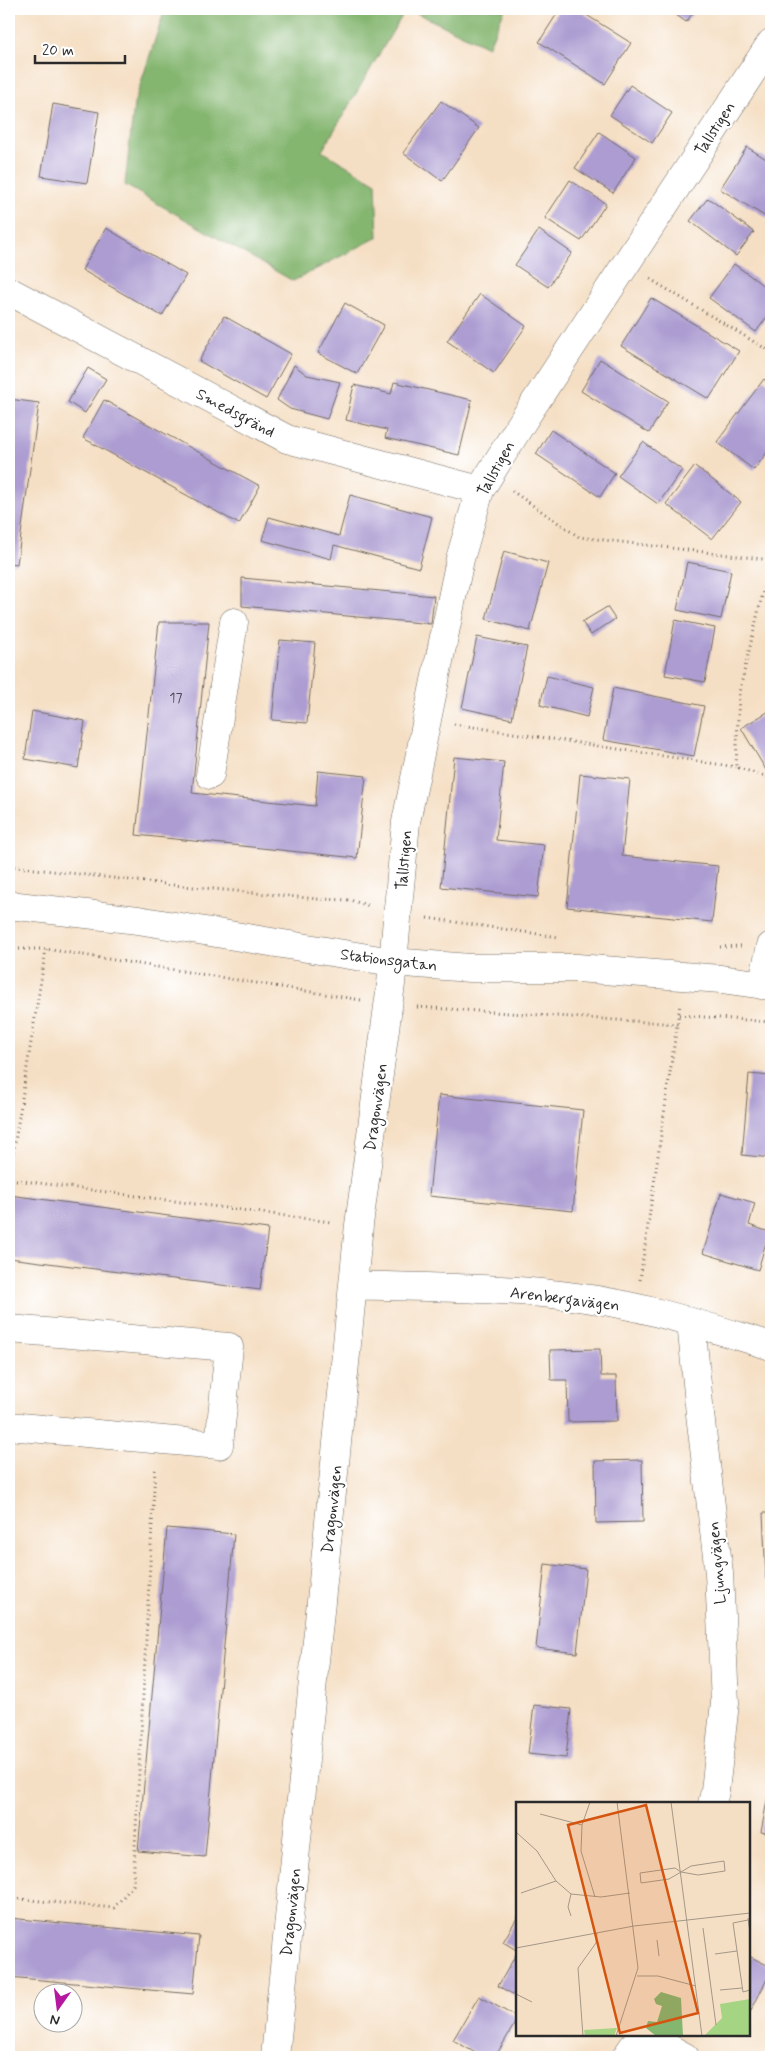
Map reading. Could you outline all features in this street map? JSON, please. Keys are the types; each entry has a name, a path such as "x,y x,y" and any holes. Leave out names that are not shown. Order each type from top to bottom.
{"street":[{"name":"Tallstigen","path":"392,962 399,914 406,822 460,560 485,483 625,264 771,43"},
{"name":"Smedsgränd","path":"9,291 287,438 485,483"},
{"path":"210,776 234,622"},
{"name":"Stationsgatan","path":"9,906 138,920 392,962 470,968 577,968 766,985"},
{"path":"766,985 771,946"},
{"name":"Dragonvägen","path":"275,2057 359,1226 389,1005 392,962"},
{"name":"Arenbergavägen","path":"354,1285 495,1290 578,1297 636,1308 771,1346"},
{"name":"Ljungvägen","path":"691,1322 719,1573 725,1703 712,1802"},
{"path":"9,1329 229,1347 219,1445 9,1426"},
{"path":"626,2057 640,2036"},
{"path":"647,2036 685,2057"}],"path":[{"path":"625,264 771,352"},
{"path":"485,483 579,537 771,559 739,693 736,767"},
{"path":"428,720 736,767 771,778"},
{"path":"9,949 46,949 389,1005 678,1024"},
{"path":"46,949 9,1179 359,1226"},
{"path":"636,1308 678,1024 682,977"},
{"path":"679,1015 771,1022"},
{"path":"9,1898 114,1908 133,1885 157,1440"}],"green space":[{"path":"165,9 406,9 322,151 376,183 378,237 293,281 125,185 134,104"},
{"path":"408,9 505,9 488,47"}],"building":[{"path":"560,9 577,9 631,43 605,84 539,42"},
{"path":"668,9 696,9 686,22"},
{"path":"630,85 672,113 652,143 610,115"},
{"path":"441,101 479,128 442,181 403,153"},
{"path":"53,104 99,112 87,183 41,176"},
{"path":"599,132 636,157 613,193 575,168"},
{"path":"747,147 771,162 771,220 720,189"},
{"path":"570,180 606,204 581,241 545,218"},
{"path":"708,198 754,232 736,256 690,221"},
{"path":"106,228 186,275 162,316 82,270"},
{"path":"539,230 572,253 548,287 515,265"},
{"path":"734,264 771,291 771,311 756,332 709,298"},
{"path":"480,294 526,326 494,373 447,341"},
{"path":"651,298 739,351 709,399 621,346"},
{"path":"345,303 384,325 357,374 318,353"},
{"path":"224,316 291,354 266,399 199,361"},
{"path":"600,359 668,401 649,433 581,391"},
{"path":"294,365 307,375 340,382 327,419 290,409 277,400"},
{"path":"88,368 106,379 85,413 68,402"},
{"path":"764,379 771,385 771,447 754,470 717,442"},
{"path":"394,382 472,400 459,455 385,438 387,430 346,420 354,385 391,394"},
{"path":"9,399 39,403 17,564 9,563"},
{"path":"104,400 260,486 239,524 83,438"},
{"path":"551,430 615,473 600,497 536,454"},
{"path":"643,442 682,470 658,504 618,476"},
{"path":"695,466 741,502 712,539 666,504"},
{"path":"350,495 432,517 419,568 334,545 331,559 262,540 269,517 339,536"},
{"path":"504,551 548,563 530,631 486,619"},
{"path":"687,562 731,571 721,619 677,610"},
{"path":"242,578 434,596 431,624 242,606"},
{"path":"607,607 615,619 591,635 582,622"},
{"path":"675,620 715,628 705,682 665,675"},
{"path":"159,622 209,622 192,793 315,806 318,771 366,776 357,858 136,835"},
{"path":"477,637 527,647 512,719 462,708"},
{"path":"280,640 315,643 307,723 272,720"},
{"path":"547,676 594,687 587,717 540,705"},
{"path":"613,688 704,706 694,756 603,740"},
{"path":"771,710 771,767 766,770 741,728"},
{"path":"32,711 85,721 78,768 25,759"},
{"path":"454,757 504,762 496,840 544,845 538,897 441,887"},
{"path":"580,774 630,779 622,856 718,866 712,922 567,907"},
{"path":"749,1074 771,1076 771,1158 742,1155"},
{"path":"439,1095 583,1110 573,1211 429,1196"},
{"path":"721,1193 755,1203 749,1225 769,1232 758,1270 703,1253"},
{"path":"9,1195 268,1229 260,1290 9,1258"},
{"path":"600,1349 601,1376 616,1376 617,1421 568,1422 567,1380 551,1380 550,1350"},
{"path":"642,1460 643,1522 596,1523 595,1461"},
{"path":"763,1513 771,1513 771,1579 766,1579"},
{"path":"167,1528 234,1534 205,1857 138,1851"},
{"path":"545,1564 586,1569 577,1653 536,1648"},
{"path":"534,1705 571,1709 566,1758 528,1754"},
{"path":"771,1785 771,1834 761,1832"},
{"path":"9,1918 199,1936 193,1994 9,1977"},
{"path":"516,1919 516,1950 503,1942"},
{"path":"516,1954 516,1996 498,1986"},
{"path":"750,1956 771,1967 771,1971 751,2011"},
{"path":"479,1996 516,2017 516,2021 497,2054 502,2057 478,2057 479,2055 453,2040"}]}
